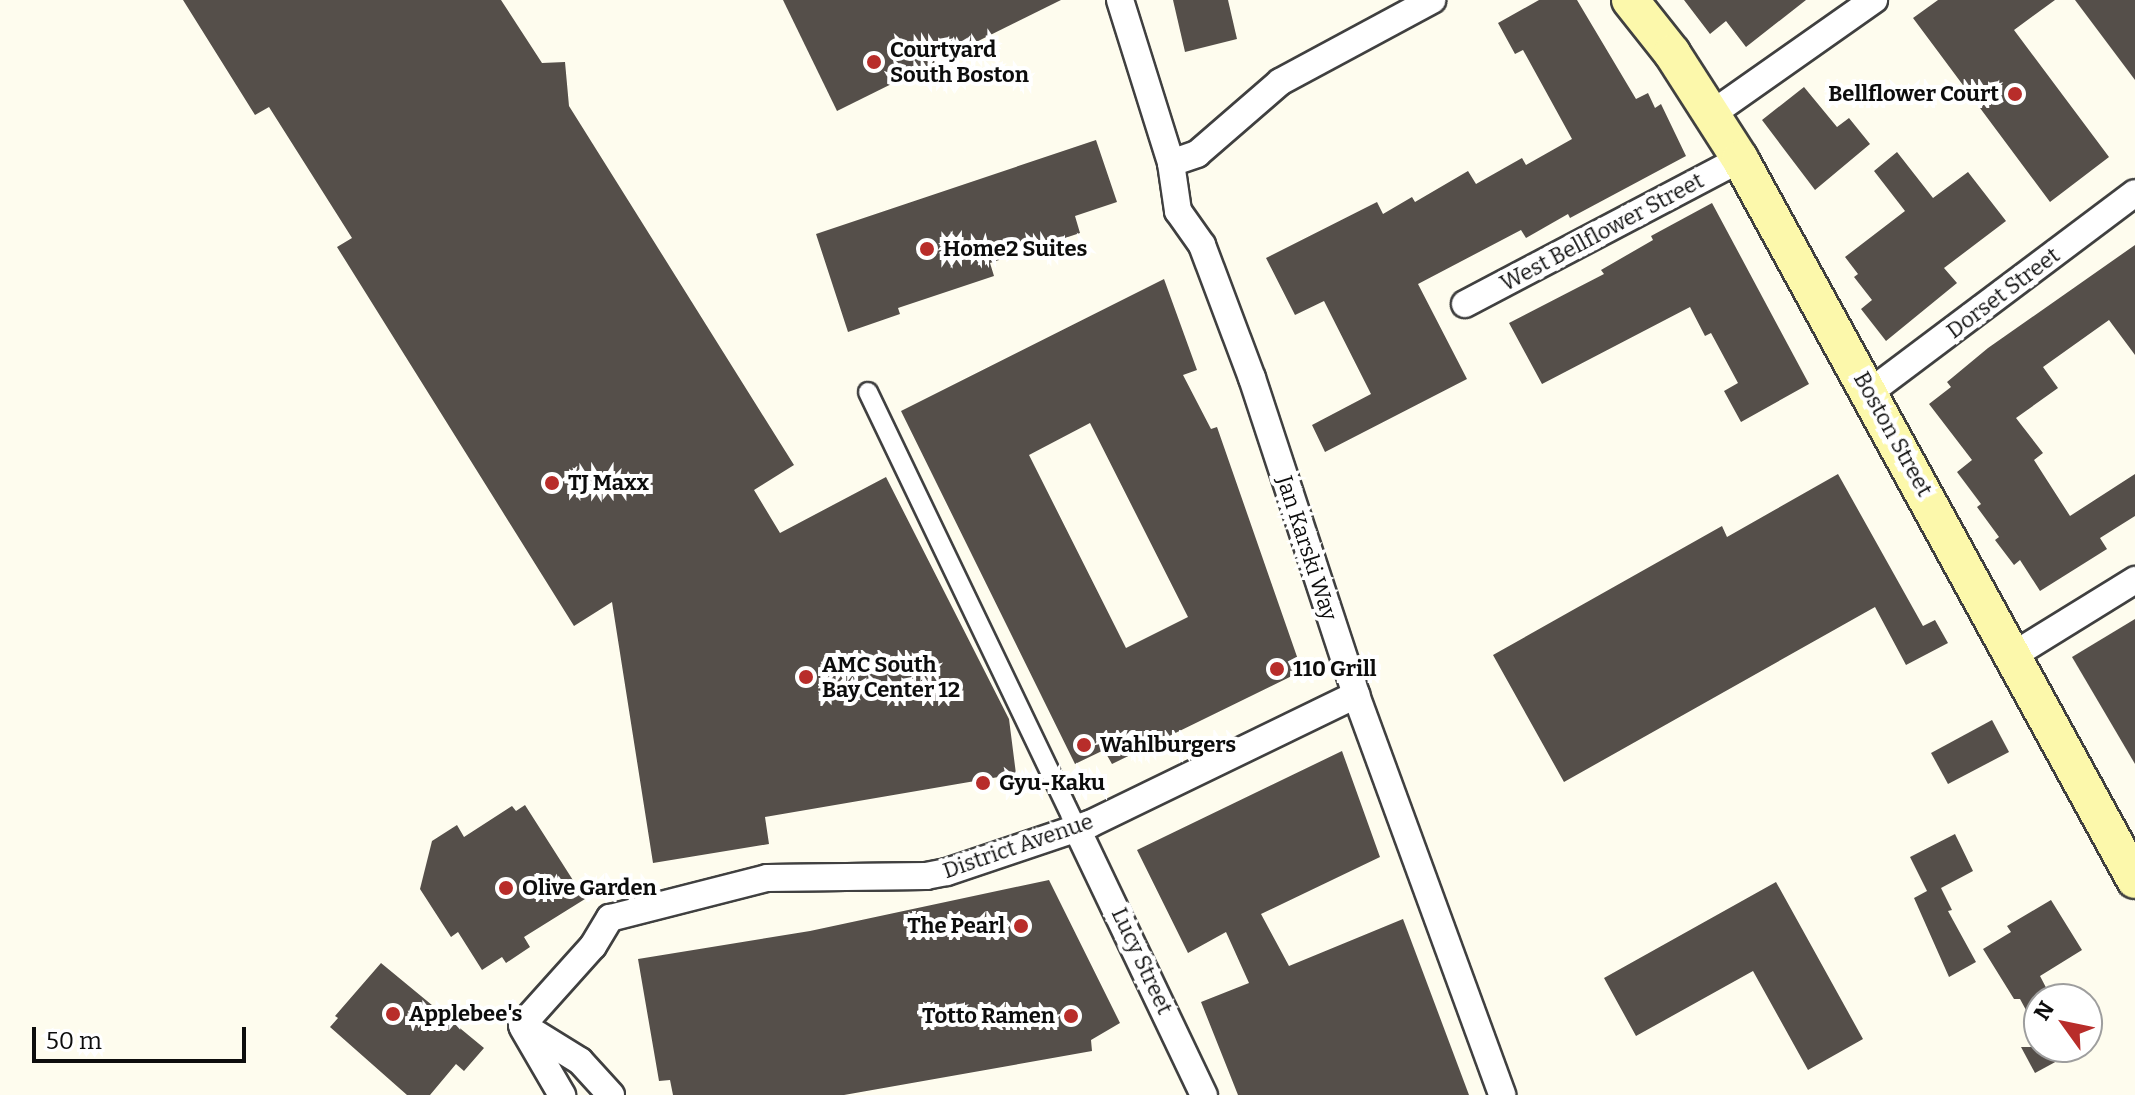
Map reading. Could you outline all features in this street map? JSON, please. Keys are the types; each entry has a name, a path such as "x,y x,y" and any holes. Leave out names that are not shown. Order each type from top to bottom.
{"main road":[{"name":"Boston Street","path":"1630,0 1672,53 1740,159 2135,880"}],"street":[{"name":"Jan Karski Way","path":"1120,0 1171,163 1178,211 1202,245 1252,378 1356,695 1502,1095"},
{"path":"1171,163 1197,154 1280,82 1432,0"},
{"path":"1713,113 1874,0"},
{"name":"West Bellflower Street","path":"1465,304 1740,159"},
{"name":"Dorset Street","path":"1870,392 2135,193"},
{"path":"868,392 1077,829"},
{"path":"2012,656 2135,580"},
{"name":"District Avenue","path":"522,1025 593,946 610,918 767,878 935,875 1077,829 1356,695"},
{"name":"Lucy Street","path":"1077,829 1204,1095"},
{"path":"522,1025 562,1095"},
{"path":"522,1025 580,1061 611,1095"}],"building":[{"path":"183,0 501,0 542,63 565,62 569,106 794,465 754,490 780,533 886,477 1009,719 1016,774 765,817 769,844 653,863 612,602 574,626 337,247 352,238 269,107 255,115"},
{"name":"Courtyard South Boston","path":"783,0 1061,0 837,111"},
{"path":"1173,0 1228,0 1237,39 1185,52"},
{"path":"1539,0 1577,0 1636,99 1648,93 1655,108 1661,104 1686,156 1570,218 1568,214 1526,238 1521,230 1418,284 1467,379 1325,452 1312,425 1371,394 1324,301 1295,315 1266,258 1377,202 1383,214 1412,197 1415,202 1468,171 1476,184 1522,158 1526,165 1572,139 1523,50 1515,54 1498,23"},
{"path":"1684,0 1806,0 1746,47 1726,21 1710,34"},
{"name":"Bellflower Court","path":"1938,0 2055,0 2014,30 2109,157 2050,202 1913,18"},
{"path":"2075,0 2135,0 2135,80"},
{"path":"1804,87 1837,127 1849,118 1870,144 1815,190 1762,120"},
{"name":"Home2 Suites","path":"1096,140 1117,202 1075,216 1080,233 990,263 994,276 898,308 900,314 848,332 816,234"},
{"path":"1897,152 1933,198 1968,172 2006,221 1944,268 1957,283 1886,341 1861,309 1872,300 1854,277 1858,274 1845,257 1905,211 1874,171"},
{"path":"1712,203 1809,384 1741,422 1724,391 1738,383 1711,333 1705,336 1690,307 1542,384 1509,323 1604,274 1601,270 1653,240 1651,236"},
{"path":"2135,245 2135,355 2109,320 2043,367 2058,388 2016,418 2043,453 2034,460 2070,516 2135,474 2135,516 2100,538 2107,549 2040,591 2020,560 2014,565 1995,540 1999,537 1977,507 1981,504 1957,472 1972,460 1929,404 1951,387 1947,382 1988,348"},
{"path":"1164,279 1197,370 1183,375 1211,429 1217,427 1302,671 1112,764 1104,750 1075,764 901,411","holes":["1090,423 1188,617 1126,648 1029,455"]},
{"path":"1838,474 1923,626 1935,620 1948,643 1906,665 1875,607 1564,782 1493,655 1722,526 1727,537"},
{"path":"2135,619 2135,764 2072,657"},
{"path":"1992,720 2009,752 1948,784 1931,753"},
{"path":"1342,751 1380,857 1261,914 1289,966 1403,919 1469,1095 1238,1095 1201,1002 1249,983 1226,932 1188,953 1137,850"},
{"name":"Olive Garden","path":"525,805 585,899 524,937 530,947 506,963 502,957 482,970 458,932 451,937 420,889 432,841 457,825 464,837 512,806 516,811"},
{"path":"1955,834 1973,871 1941,888 1952,910 1948,911 1976,962 1949,977 1914,898 1927,891 1910,857"},
{"path":"1049,880 1120,1023 1091,1040 1092,1051 844,1095 673,1095 670,1080 659,1081 638,959 810,931"},
{"path":"1776,882 1863,1039 1808,1070 1753,971 1636,1036 1604,978"},
{"path":"2051,900 2082,950 2040,976 2044,983 2023,983 2023,1005 2020,999 2014,999 1983,949 2011,932 2007,926"},
{"path":"381,963 484,1048 464,1071 456,1064 430,1095 407,1095 330,1027 338,1018 335,1016"},
{"path":"2030,1063 2053,1063 2035,1073"}],"place":[{"name":"Courtyard South Boston","path":"874,62"},
{"name":"Bellflower Court","path":"2015,94"},
{"name":"Home2 Suites","path":"927,249"},
{"name":"TJ Maxx","path":"552,483"},
{"name":"110 Grill","path":"1277,669"},
{"name":"AMC South Bay Center 12","path":"806,677"},
{"name":"Wahlburgers","path":"1084,745"},
{"name":"Gyu-Kaku","path":"983,783"},
{"name":"Olive Garden","path":"506,888"},
{"name":"The Pearl","path":"1021,926"},
{"name":"Applebee's","path":"393,1014"},
{"name":"Totto Ramen","path":"1071,1016"}]}
